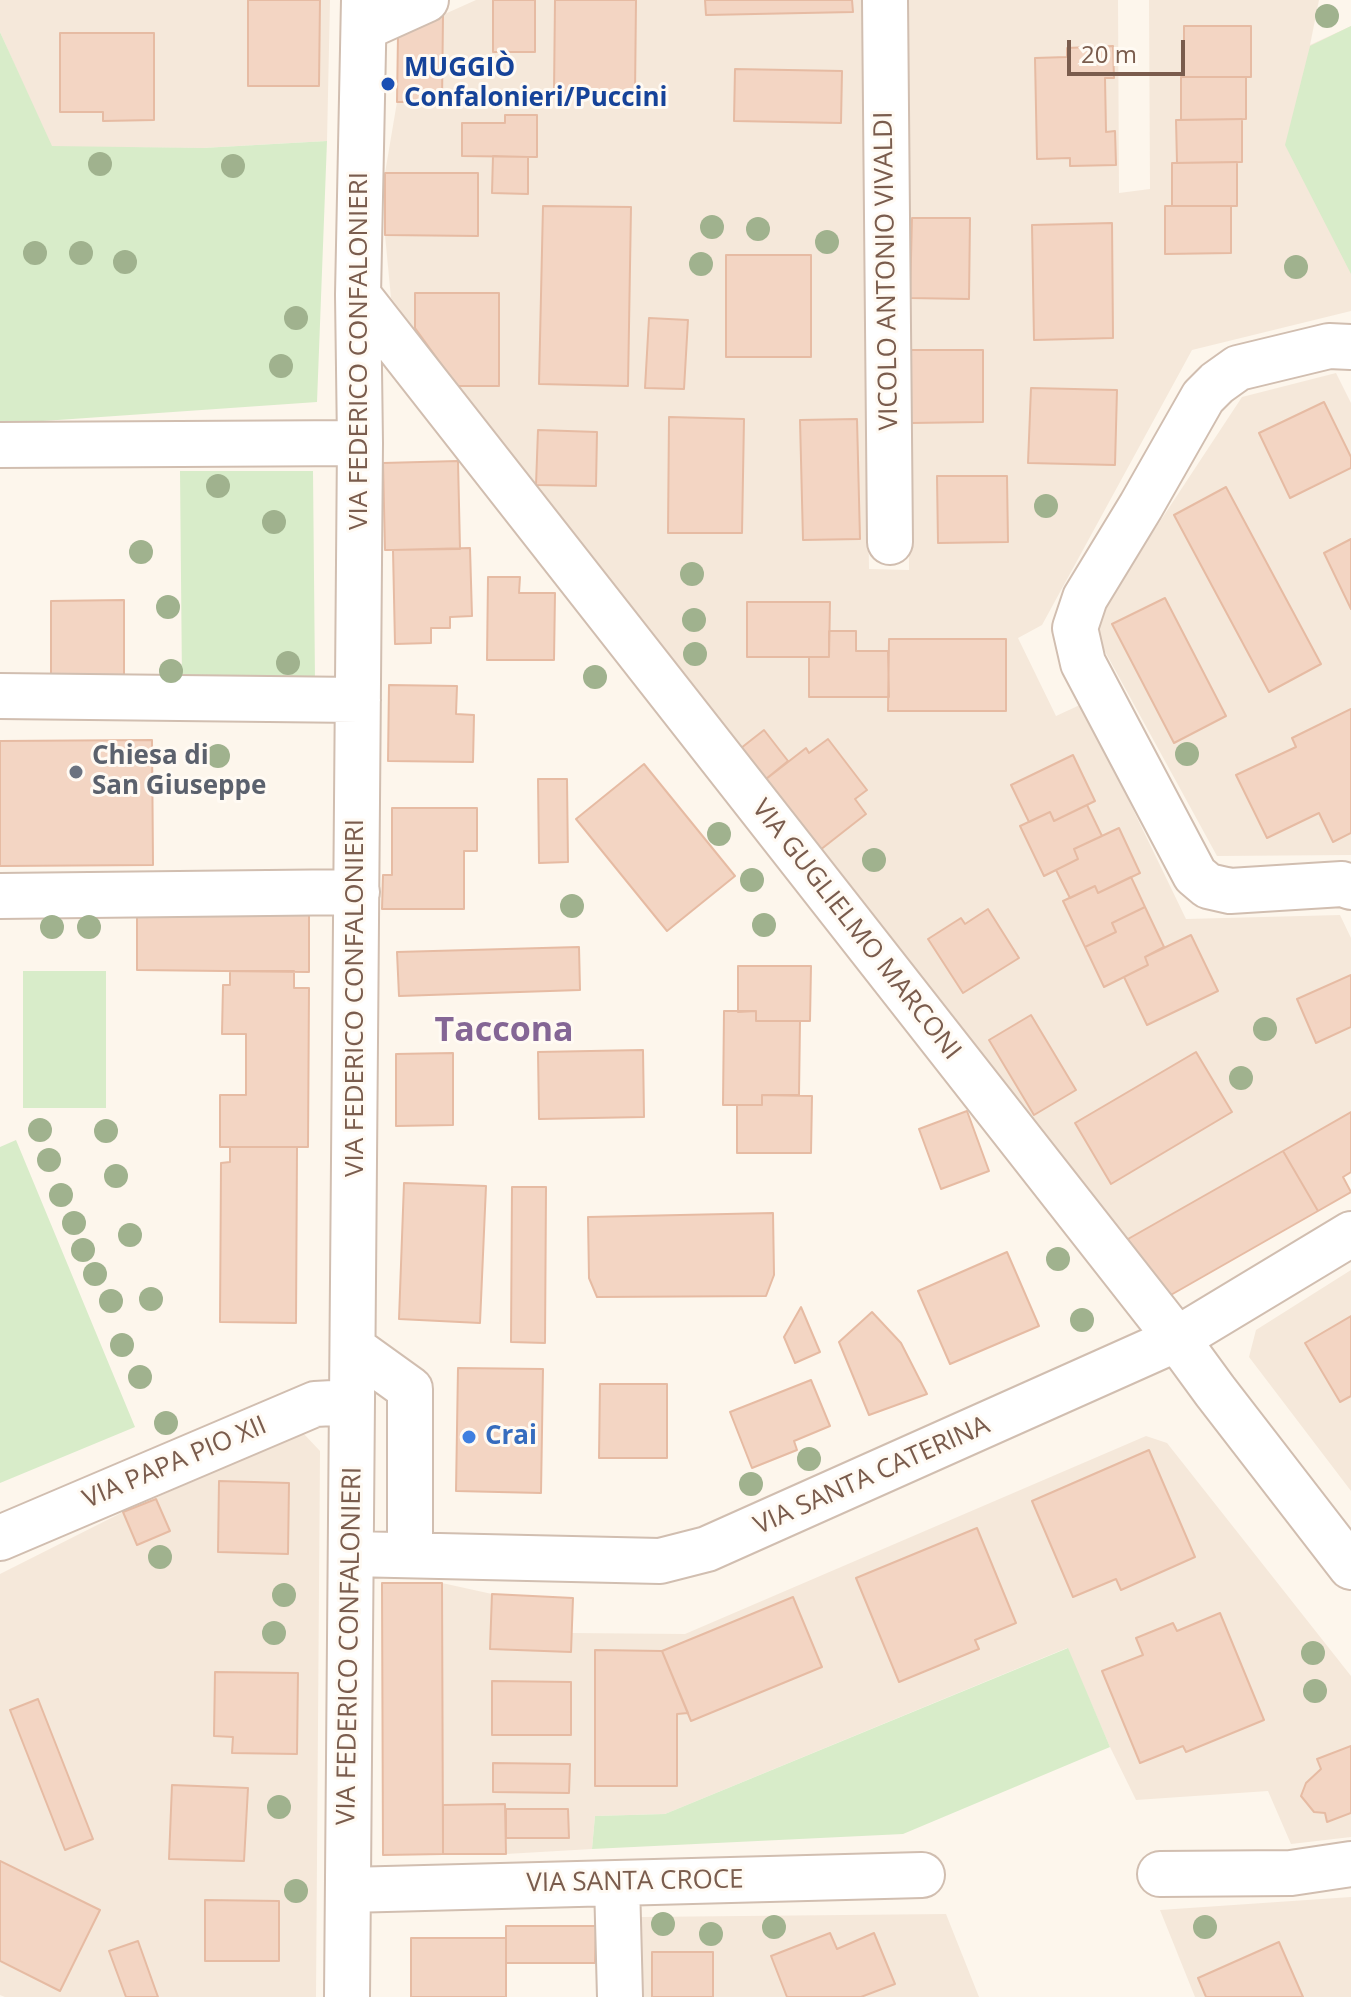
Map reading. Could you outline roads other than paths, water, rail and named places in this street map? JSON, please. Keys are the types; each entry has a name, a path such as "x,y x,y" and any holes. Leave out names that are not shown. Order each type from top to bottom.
{"street":[{"path":"364,14 426,0"},
{"name":"VICOLO ANTONIO VIVALDI","path":"885,0 890,542"},
{"name":"VIA FEDERICO CONFALONIERI","path":"347,1997 360,443 358,295 364,14"},
{"name":"VIA GUGLIELMO MARCONI","path":"358,295 1177,1339 1351,1567"},
{"path":"1351,347 1329,346 1238,368 1203,397 1085,598 1075,628 1083,663 1195,875 1208,886 1230,891 1342,884 1351,887"},
{"path":"0,445 360,443"},
{"path":"0,696 358,700"},
{"path":"0,896 357,892"},
{"name":"VIA SANTA CATERINA","path":"351,1554 660,1561 707,1549 1177,1339 1351,1234"},
{"path":"353,1348 410,1389 410,1555"},
{"name":"VIA PAPA PIO XII","path":"0,1538 315,1404 352,1402"},
{"path":"1160,1874 1291,1873 1351,1864"},
{"name":"VIA SANTA CROCE","path":"348,1890 922,1875"},
{"path":"617,1883 620,1997"}],"place":[{"name":"MUGGIÒ Confalonieri/Puccini","path":"388,84"},
{"name":"Chiesa di San Giuseppe","path":"76,772"},
{"name":"Crai","path":"469,1437"}],"district":[{"name":"Taccona","path":"504,1031"}]}
